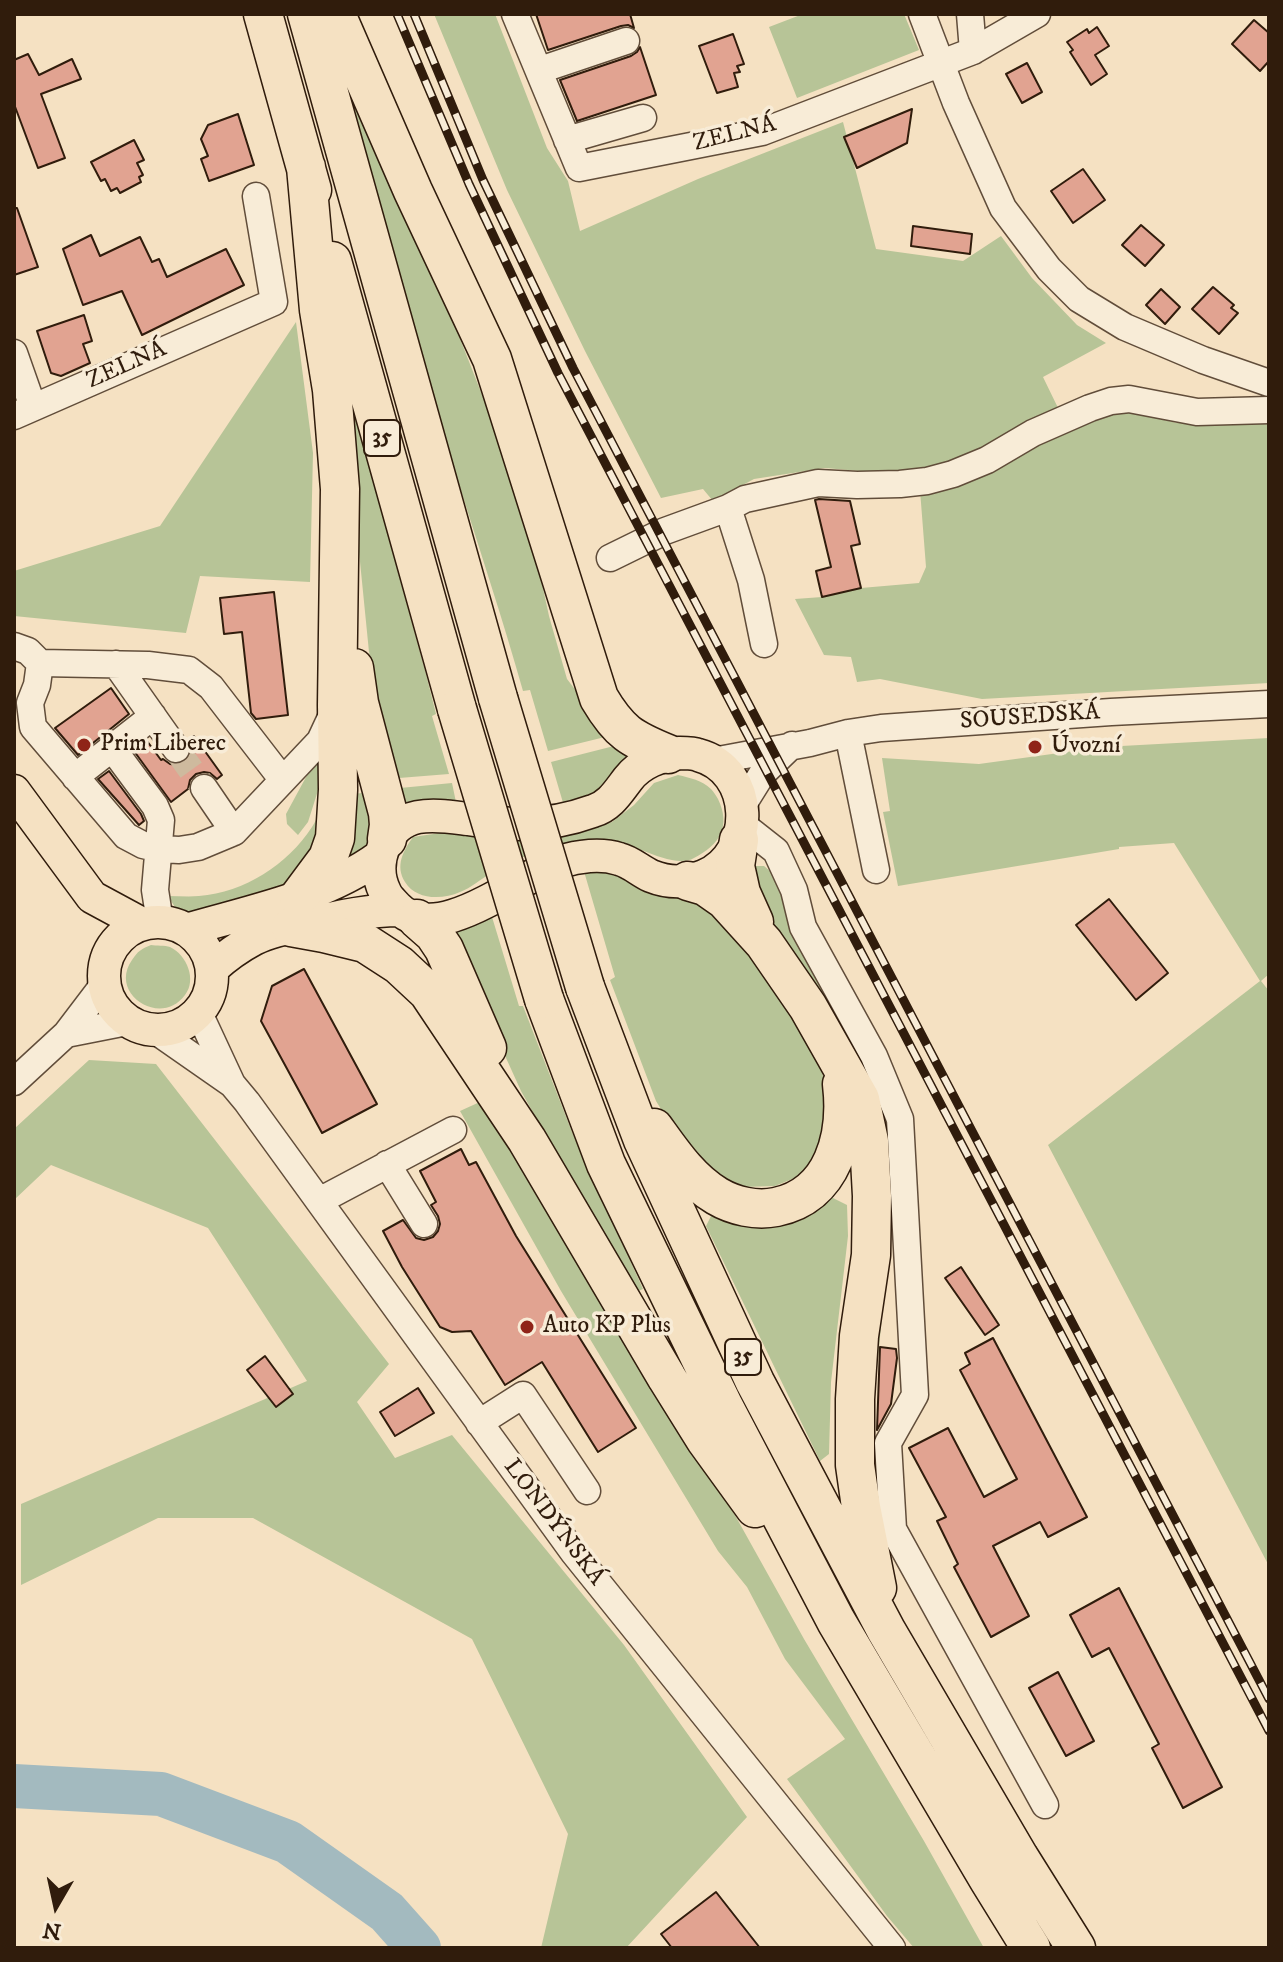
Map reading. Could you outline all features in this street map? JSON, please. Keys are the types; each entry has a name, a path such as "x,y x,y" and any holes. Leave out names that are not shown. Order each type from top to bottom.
{"highway":[{"name":"35","path":"263,14 457,709 544,999 606,1164 723,1405 836,1621 1031,1948"},
{"name":"35","path":"307,14 498,698 585,987 643,1140 755,1382 886,1630 1076,1948"},
{"path":"336,14 413,191 492,359 599,698 623,732 640,743 668,754"},
{"path":"295,912 328,858 335,838 338,790 340,489 332,390 319,310 306,167"},
{"path":"340,566 359,703 388,813 389,825 383,848"},
{"name":"35","path":"741,824 735,866 741,893 764,943"},
{"name":"35","path":"688,881 705,886 725,900 764,943 808,1007 860,1099 869,1141 872,1196 871,1255 859,1336 855,1399 855,1465 886,1630"},
{"name":"35","path":"295,912 324,933 365,943 399,965 428,992 527,1140 705,1439 836,1621"},
{"name":"35","path":"408,914 434,934 444,949 527,1140"},
{"name":"35","path":"618,1076 690,1175 717,1196 743,1207 767,1209 804,1197 827,1174 835,1158 844,1101 840,1061"}],"main road":[{"path":"106,969 117,941 128,931 295,912 408,914 429,920 445,919 501,894 562,861 585,856 618,858 650,875 669,881 688,881 706,875 731,855 741,824 737,788 727,773 713,761 697,754 668,754 650,761 635,772 611,801 598,810 581,815 526,824 500,824 443,815 414,818 399,826 383,848 359,871 295,912 230,954 213,968"},
{"path":"14,791 92,897 198,939 208,953 213,968 213,984 199,1013 187,1023 172,1029 142,1026"},
{"path":"383,848 379,874 385,894 408,914"},
{"name":"LONDÝNSKÁ","path":"92,897 106,969 108,998 116,1011 142,1026"}],"street":[{"name":"ZELNÁ","path":"515,14 579,168 762,132 973,51 1037,14"},
{"path":"922,14 956,103 1003,208 1049,269 1079,299 1125,327 1203,360 1269,383"},
{"path":"970,14 973,51"},
{"path":"540,70 626,41"},
{"path":"567,140 643,118"},
{"name":"ZELNÁ","path":"24,412 274,302 256,196"},
{"path":"14,353 24,412"},
{"path":"610,558 665,531 745,499 818,483 900,484 953,474 987,460 1033,433 1111,401 1129,399 1197,412 1269,410"},
{"path":"728,508 751,580 764,644"},
{"path":"14,646 28,651 40,663 148,665 189,670 211,687 282,779"},
{"path":"40,663 37,685 30,703 33,727 126,836 160,849 198,847 234,832 320,741 337,705"},
{"path":"116,664 176,749"},
{"name":"SOUSEDSKÁ","path":"713,761 881,728 1269,704"},
{"path":"75,777 153,716"},
{"path":"848,733 876,870"},
{"path":"792,745 762,774 741,824 776,851 794,890 803,927 874,1056 900,1119 915,1395 888,1443 893,1529 1045,1805"},
{"path":"112,748 155,806 161,820 155,890 163,925"},
{"path":"204,788 234,832"},
{"path":"14,1082 66,1034 106,969"},
{"name":"LONDÝNSKÁ","path":"199,1013 232,1084 574,1553 892,1948"},
{"path":"66,1034 142,1026"},
{"name":"LONDÝNSKÁ","path":"142,1026 232,1084"},
{"path":"319,1201 453,1130"},
{"path":"387,1164 424,1224"},
{"path":"479,1423 523,1395 587,1491"}],"green space":[{"path":"434,14 495,14 547,148 568,181 580,231 698,179 843,122 876,249 963,261 1001,236 1032,278 1077,325 1106,343 1043,377 1060,412 971,458 905,475 825,468 754,479 713,501 703,489 661,498 507,190"},
{"path":"803,14 904,14 919,50 797,98 769,27"},
{"path":"351,100 426,252 488,410 536,556 567,679 590,709 605,737 548,751 530,690 523,691 430,387"},
{"path":"296,322 313,453 310,582 200,576 186,633 14,616 14,571 160,526"},
{"path":"342,381 346,382 426,674 436,714 432,716 449,774 399,778 369,652"},
{"path":"1113,408 1177,423 1269,416 1269,683 982,699 880,679 857,682 851,657 824,655 795,599 822,597 861,588 919,583 926,567 920,490"},
{"path":"1269,738 1269,974 1261,981 1269,991 1269,1566 1048,1145 1260,981 1174,843 1119,847 898,886 883,812 890,811 882,758 979,764 1103,747"},
{"path":"614,746 639,754 609,788 564,806 551,762"},
{"path":"318,755 321,781 308,822 298,835 287,824 286,814"},
{"path":"678,775 707,786 716,795 722,809 721,834 711,847 694,858 674,860 624,843 601,839 568,843 535,852 453,895 422,895 410,888 402,876 402,859 413,837 440,833 476,836 582,830 612,822 634,805 654,783"},
{"path":"452,783 457,807 405,804 400,788"},
{"path":"326,792 327,824 290,886 191,916 178,912 168,896 199,896 233,889 277,864 312,827"},
{"path":"375,792 373,848 341,867 351,794"},
{"path":"756,866 764,866 776,876 890,1114 886,1272 872,1460 880,1498 867,1502 853,1051 834,1015 772,927 750,873"},
{"path":"583,868 598,868 687,897 725,919 802,1031 822,1071 830,1109 822,1150 802,1175 775,1186 743,1187 714,1176 687,1151 656,1101 610,980 615,977"},
{"path":"489,907 519,1006 523,1006 572,1132 643,1289 638,1291 521,1091 448,930"},
{"path":"151,945 168,946 176,951 190,975 185,995 175,1004 163,1008 140,1003 127,984 126,973 132,960"},
{"path":"89,1060 156,1064 389,1364 357,1402 395,1458 452,1435 624,1645 747,1817 626,1948 541,1948 568,1834 472,1639 253,1518 158,1518 21,1585 21,1504 307,1381 208,1228 51,1165 14,1200 14,1129"},
{"path":"482,1101 736,1517 984,1948 914,1948 787,1779 845,1739 785,1659 747,1587 718,1551 561,1291 460,1111"},
{"path":"831,1197 847,1205 848,1236 831,1382 829,1454 820,1461 706,1226 711,1216 740,1224"}],"building":[{"path":"536,14 630,14 634,28 621,26 548,50"},
{"path":"1254,20 1269,33 1269,61 1260,71 1232,44"},
{"path":"1097,27 1109,46 1095,55 1107,74 1091,85 1067,42 1087,29 1089,33"},
{"path":"733,34 744,64 737,66 740,72 734,73 738,87 717,93 699,46"},
{"path":"640,47 656,95 577,121 560,80 631,56"},
{"path":"28,54 39,75 72,59 81,79 41,94 65,158 38,168 14,104 14,60"},
{"path":"1027,63 1042,92 1022,103 1006,74"},
{"path":"912,109 907,143 857,168 844,137"},
{"path":"238,114 254,165 209,181 201,159 208,156 201,139 208,125"},
{"path":"134,140 144,160 137,163 143,175 139,177 141,182 120,193 117,188 111,191 105,179 101,181 91,162"},
{"path":"1083,169 1105,200 1073,223 1051,191"},
{"path":"14,208 17,208 38,267 14,275"},
{"path":"1141,225 1164,245 1145,266 1122,245"},
{"path":"913,226 972,234 970,254 911,246"},
{"path":"91,235 100,256 140,237 152,262 159,259 167,277 226,249 244,285 142,335 122,291 83,305 63,249"},
{"path":"1213,287 1234,305 1231,308 1238,313 1219,334 1192,309"},
{"path":"1161,289 1180,307 1165,324 1146,305"},
{"path":"84,315 92,341 83,344 90,363 61,376 51,373 37,331"},
{"path":"815,500 850,501 860,544 851,546 861,588 822,597 816,571 831,567"},
{"path":"274,592 288,715 256,719 251,713 242,632 224,634 220,598"},
{"path":"111,688 129,714 78,755 55,728"},
{"path":"194,736 222,775 217,779 210,773 196,774 190,780 188,789 171,802 134,751 147,741 161,760 178,765 190,756 192,748 189,740"},
{"path":"109,771 141,814 144,821 139,825 98,779"},
{"path":"1109,899 1168,973 1136,1000 1076,925"},
{"path":"304,969 377,1104 322,1133 261,1021 272,986"},
{"path":"461,1149 469,1165 476,1162 516,1236 636,1428 598,1452 542,1362 505,1385 471,1331 452,1332 440,1327 383,1231 403,1220 416,1238 424,1240 433,1237 440,1224 431,1205 436,1202 420,1171"},
{"path":"961,1267 999,1325 985,1335 945,1278"},
{"path":"993,1338 1087,1517 1048,1537 1040,1522 993,1546 1029,1616 991,1637 954,1567 958,1564 937,1521 946,1517 909,1448 948,1428 984,1497 1017,1479 960,1370 970,1364 965,1353"},
{"path":"880,1347 896,1349 897,1358 891,1404 877,1430"},
{"path":"265,1356 293,1394 276,1407 247,1370"},
{"path":"418,1388 434,1413 395,1436 380,1412"},
{"path":"1119,1588 1222,1787 1183,1808 1152,1748 1159,1744 1109,1648 1092,1657 1070,1615"},
{"path":"1058,1672 1094,1741 1066,1756 1029,1688"},
{"path":"716,1892 760,1948 672,1948 661,1934"}],"waterway":[{"path":"14,1786 161,1794 288,1842 387,1912 419,1948"}],"tunnel":[{"path":"176,749 204,788"}],"railway":[{"path":"397,14 469,184 558,373 1269,1731"},
{"path":"414,14 483,180 573,368 1269,1699"}],"place":[{"name":"Prim Liberec","path":"84,745"},
{"name":"Úvozní","path":"1035,747"},
{"name":"Auto KP Plus","path":"527,1327"}]}
